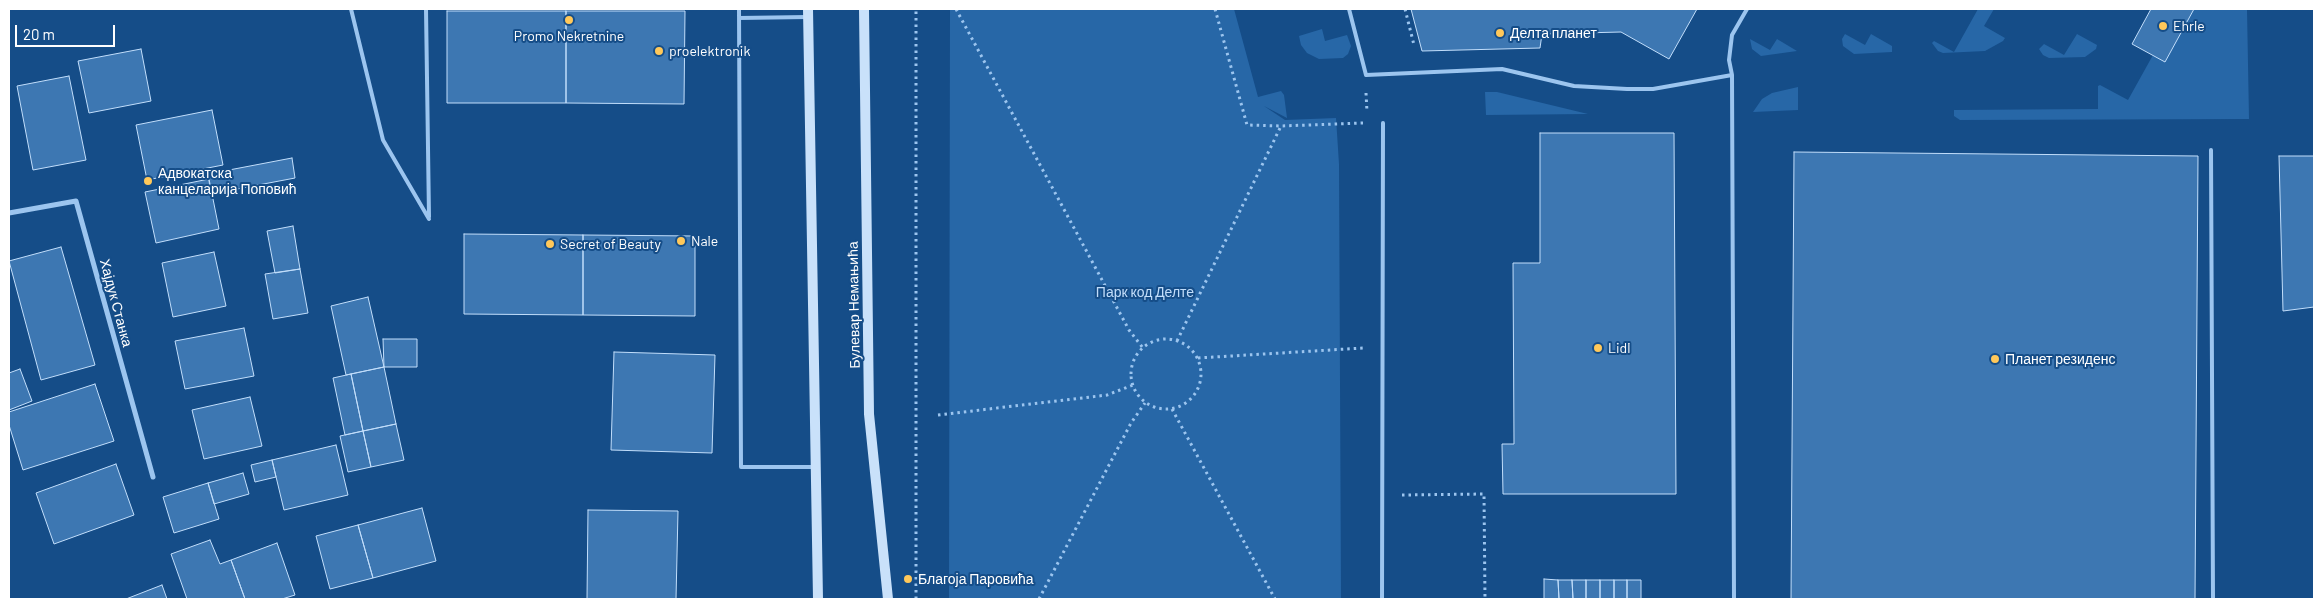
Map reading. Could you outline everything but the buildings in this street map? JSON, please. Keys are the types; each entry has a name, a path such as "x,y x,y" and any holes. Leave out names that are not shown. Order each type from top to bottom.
{"street":[{"name":"Булевар Немањића","path":"864,9 869,414 888,599"},
{"path":"808,13 818,599"},
{"name":"Хајдук Станка","path":"9,213 76,201 153,477"}],"lane":[{"path":"351,9 383,140 429,219 426,9"},
{"path":"739,9 742,467 815,467"},
{"path":"1349,9 1366,75 1502,69 1574,86 1627,90 1653,89 1732,75"},
{"path":"1734,599 1732,75 1730,60 1732,35 1747,9"},
{"path":"739,18 808,13"},
{"path":"1382,599 1383,123"},
{"path":"2211,150 2214,599"}],"path":[{"path":"916,9 916,599"},
{"path":"956,9 1129,330 1143,348"},
{"path":"1215,9 1247,125 1383,123"},
{"path":"1405,9 1414,45"},
{"path":"1366,75 1367,123"},
{"path":"1177,341 1281,126"},
{"path":"1165,339 1177,341 1185,345 1198,358 1201,369 1197,390 1191,399 1172,409 1162,409 1145,403 1133,385 1131,372 1135,359 1143,348 1153,342 1165,339"},
{"path":"1198,358 1383,346"},
{"path":"938,415 1107,395 1133,385"},
{"path":"1039,599 1131,423 1145,403"},
{"path":"1172,409 1275,599"},
{"path":"1402,495 1484,494 1485,599"}],"green space":[{"name":"Парк код Делте","path":"950,9 1234,9 1258,97 1281,91 1284,95 1287,118 1264,106 1285,120 1336,118 1339,164 1341,599 949,599"},
{"path":"1978,9 1994,9 1984,26 2005,38 2003,41 1985,51 1943,53 1938,51 1932,43 1934,41 1954,52"},
{"path":"2194,9 2247,9 2249,119 1960,120 1954,116 1954,110 2098,109 2098,86 2100,85 2128,100 2153,55 2165,61"},
{"path":"1322,29 1325,41 1347,35 1351,46 1348,54 1343,58 1319,59 1307,53 1301,45 1299,36"},
{"path":"1845,34 1865,45 1871,34 1892,46 1892,52 1854,54 1843,46 1842,39"},
{"path":"2077,34 2097,45 2096,49 2085,57 2049,58 2043,55 2039,49 2044,44 2064,55"},
{"path":"1750,39 1770,50 1777,39 1797,51 1761,56 1752,49"},
{"path":"1798,87 1798,110 1753,112 1762,99 1772,93"},
{"path":"1485,92 1497,92 1588,114 1486,115"}],"place":[{"name":"Promo Nekretnine","path":"569,20"},
{"name":"Ehrle","path":"2163,26"},
{"name":"Делта планет","path":"1500,33"},
{"name":"proelektronik","path":"659,51"},
{"name":"Адвокатска канцеларија Поповић","path":"148,181"},
{"name":"Nale","path":"681,241"},
{"name":"Secret of Beauty","path":"550,244"},
{"name":"Lidl","path":"1598,348"},
{"name":"Планет резиденс","path":"1995,359"},
{"name":"Благоја Паровића","path":"908,579"}]}
